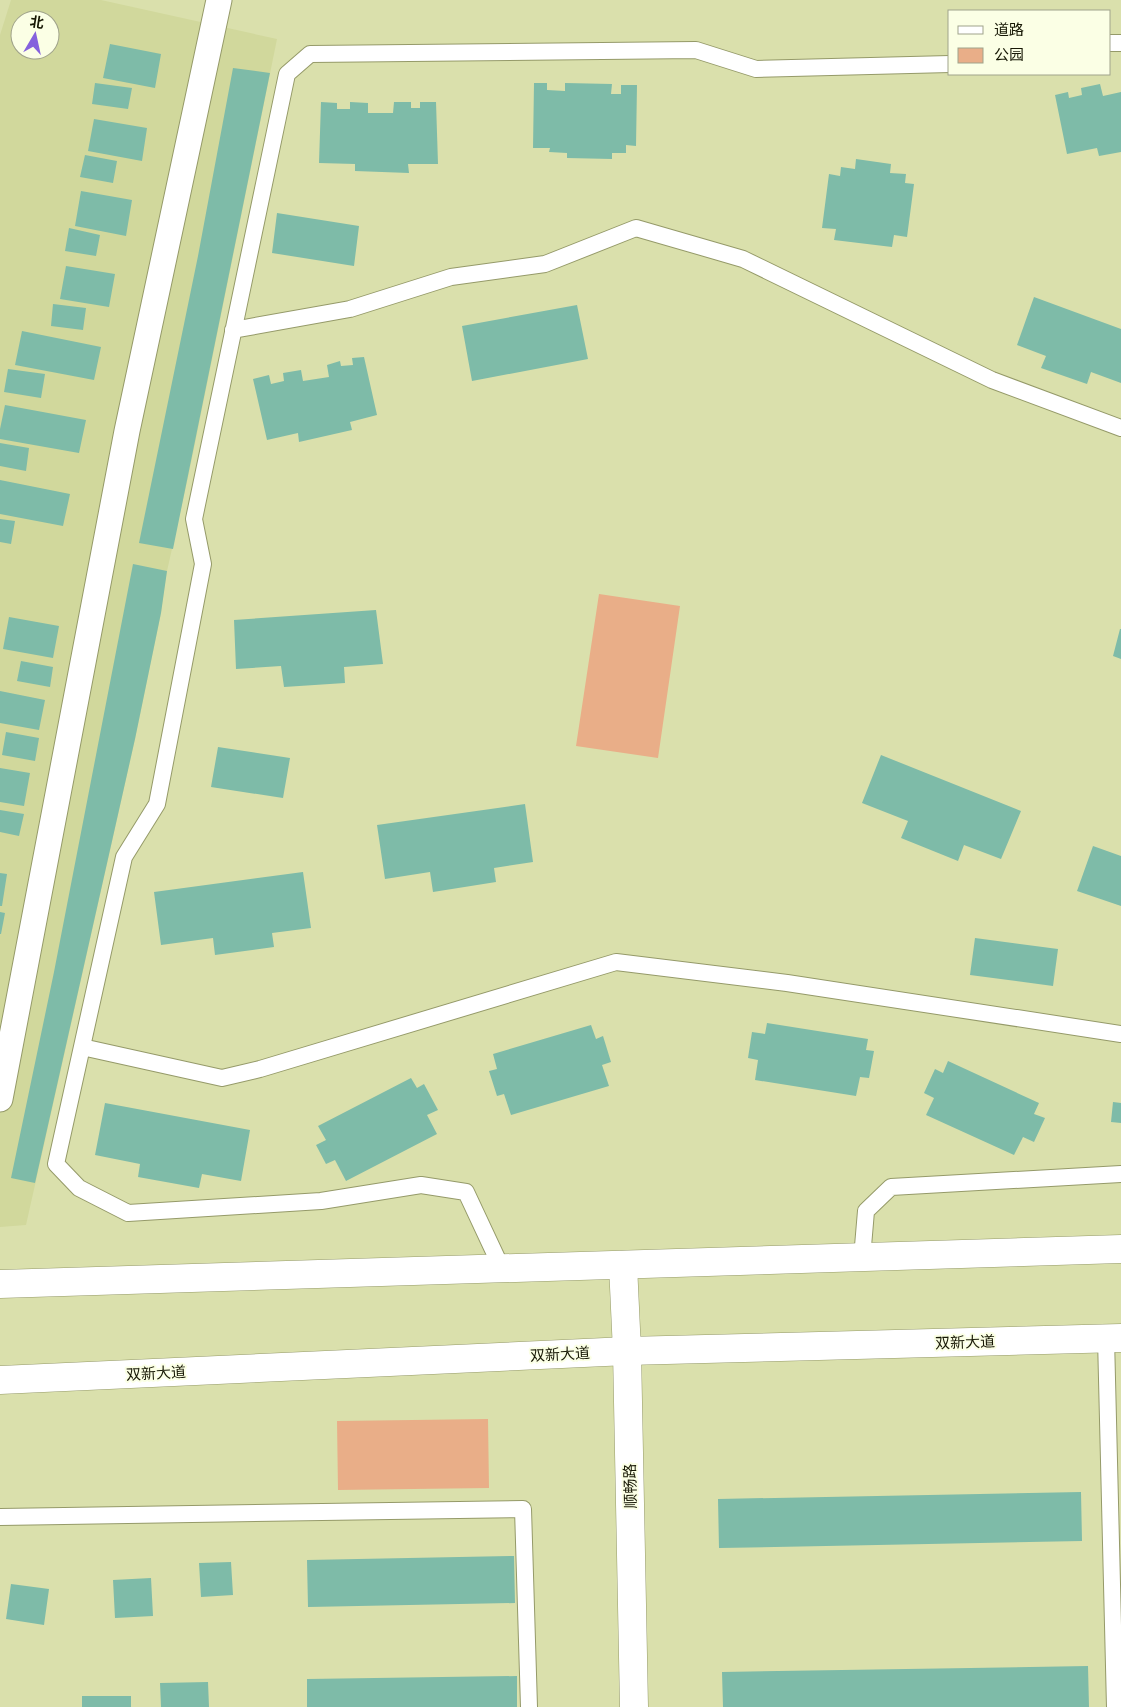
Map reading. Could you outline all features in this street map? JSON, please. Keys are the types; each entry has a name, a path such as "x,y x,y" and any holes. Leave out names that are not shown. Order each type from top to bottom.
{"main road":[{"path":"0,1284 1121,1250"},
{"name":"顺畅路","path":"623,1265 627,1351 634,1707"},
{"name":"双新大道","path":"0,1380 627,1351 1114,1338"}],"street":[{"path":"0,1099 127,430 219,0"}],"lane":[{"path":"502,1269 466,1192 421,1185 321,1202 128,1213 79,1188 56,1164 124,857 157,804 203,564 194,519 286,74 310,54 696,50 756,69 948,64"},
{"path":"233,330 350,309 451,277 545,264 636,228 743,259 992,380 1121,428"},
{"path":"82,1047 222,1078 270,1066 616,962 787,983 1121,1034"},
{"path":"862,1258 866,1211 891,1187 1121,1174"},
{"path":"1114,1338 1115,1707"},
{"path":"0,1517 523,1509 529,1707"}],"shaded area":[{"path":"11,0 101,0 277,39 189,473 167,571 161,613 135,739 26,1225 0,1227 0,35"}],"green space":[{"path":"599,594 680,606 658,758 576,746"},
{"path":"488,1419 489,1488 338,1490 337,1421"}],"building":[{"path":"110,44 161,54 155,88 103,78"},
{"path":"233,68 270,73 173,549 139,543 198,256"},
{"path":"95,83 132,88 128,109 92,104"},
{"path":"534,83 547,83 547,90 565,91 565,83 612,84 611,94 621,94 621,85 637,85 636,146 626,145 626,153 612,153 612,159 567,158 567,153 549,152 550,148 533,148"},
{"path":"1100,84 1103,96 1121,92 1121,152 1099,156 1097,148 1067,154 1055,95 1068,92 1069,98 1082,95 1081,88"},
{"path":"321,102 337,103 337,109 350,109 350,102 368,103 368,113 393,113 394,102 411,102 411,108 420,108 420,102 436,102 438,164 408,164 409,173 355,171 355,164 319,163"},
{"path":"94,119 147,128 142,161 88,151"},
{"path":"85,155 117,161 113,183 80,177"},
{"path":"856,159 891,164 890,173 906,174 905,183 914,184 907,237 894,235 892,247 834,240 836,229 822,228 829,174 840,176 841,167 855,169"},
{"path":"81,191 132,200 126,236 75,226"},
{"path":"277,213 359,226 354,266 272,253"},
{"path":"69,228 100,235 96,256 65,251"},
{"path":"66,266 115,274 109,307 60,299"},
{"path":"1034,297 1121,329 1121,383 1091,372 1087,384 1041,368 1046,356 1017,345"},
{"path":"53,304 86,308 83,330 51,326"},
{"path":"577,305 588,359 472,381 462,326"},
{"path":"22,331 101,347 94,380 15,365"},
{"path":"364,357 377,415 350,422 352,430 299,442 298,433 267,440 253,379 269,375 271,384 284,381 283,373 301,370 303,381 329,377 327,365 340,361 341,366 353,365 352,358"},
{"path":"8,369 45,374 41,398 4,392"},
{"path":"5,405 86,420 79,453 0,439"},
{"path":"0,443 29,448 26,471 0,466"},
{"path":"0,480 70,494 63,526 0,514"},
{"path":"0,519 15,521 11,544 0,542"},
{"path":"133,564 167,571 161,613 135,739 35,1183 11,1178 54,972"},
{"path":"376,610 383,664 344,667 345,683 284,687 281,666 236,669 234,620"},
{"path":"9,617 59,626 53,658 3,649"},
{"path":"1121,629 1121,659 1113,656"},
{"path":"21,661 53,667 50,687 17,681"},
{"path":"0,691 45,700 39,730 0,723"},
{"path":"6,732 39,738 35,761 2,755"},
{"path":"218,747 290,758 283,798 211,787"},
{"path":"881,755 1021,811 1001,859 964,845 958,861 901,838 908,821 862,803"},
{"path":"0,768 30,773 24,806 0,802"},
{"path":"525,804 533,862 494,868 496,882 433,892 430,872 385,879 377,825"},
{"path":"0,810 24,814 19,836 0,832"},
{"path":"1093,846 1121,856 1121,906 1077,891"},
{"path":"303,872 311,928 272,933 274,947 215,955 213,938 161,945 154,892"},
{"path":"0,873 7,874 2,906 0,906"},
{"path":"0,912 5,913 1,934 0,934"},
{"path":"975,938 1058,949 1053,986 970,975"},
{"path":"767,1023 868,1039 866,1050 874,1051 869,1078 860,1077 856,1096 755,1080 758,1060 748,1058 752,1032 765,1034"},
{"path":"591,1025 596,1039 603,1036 611,1062 602,1065 609,1086 511,1115 504,1094 497,1096 489,1071 497,1069 493,1054"},
{"path":"948,1061 1039,1103 1034,1114 1045,1118 1034,1142 1023,1137 1014,1155 926,1115 934,1098 924,1093 935,1069 943,1073"},
{"path":"411,1078 417,1088 424,1084 438,1110 427,1115 437,1134 346,1181 335,1160 326,1164 316,1145 326,1140 318,1126"},
{"path":"1113,1102 1121,1103 1121,1123 1111,1122"},
{"path":"105,1103 250,1130 241,1181 202,1174 199,1188 138,1177 140,1164 95,1155"},
{"path":"1081,1492 1082,1541 719,1548 718,1499"},
{"path":"514,1556 515,1603 308,1607 307,1560"},
{"path":"231,1562 233,1595 201,1597 199,1563"},
{"path":"151,1578 153,1616 115,1618 113,1580"},
{"path":"11,1584 49,1589 44,1625 6,1619"},
{"path":"1088,1666 1089,1707 723,1707 722,1672"},
{"path":"517,1676 517,1707 307,1707 307,1679"},
{"path":"208,1682 209,1707 161,1707 160,1683"},
{"path":"82,1696 131,1696 131,1707 82,1707"}]}
